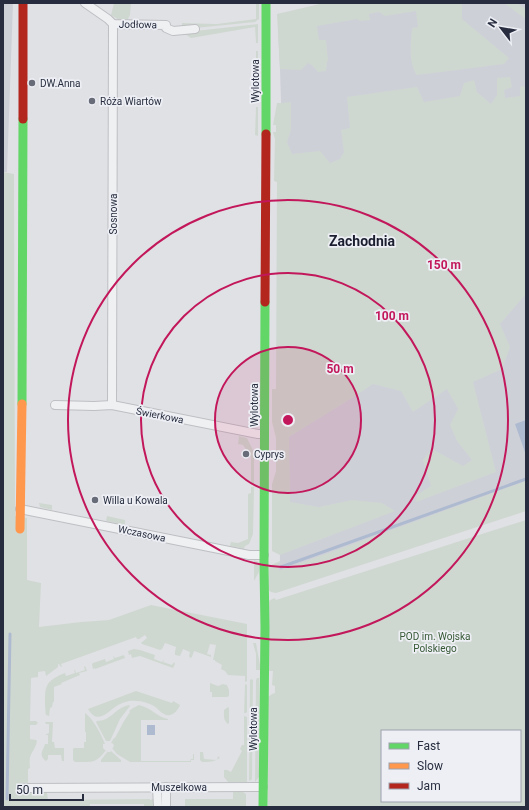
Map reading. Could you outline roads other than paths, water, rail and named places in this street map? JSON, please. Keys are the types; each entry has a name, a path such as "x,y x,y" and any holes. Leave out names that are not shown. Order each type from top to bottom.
{"street":[{"path":"20,529 22,400 22,3"},
{"name":"Jodłowa","path":"85,3 113,24 166,25 166,28 173,31 195,30"},
{"name":"Wylotowa","path":"263,807 265,628 264,434 266,3"},
{"name":"Sosnowa","path":"112,405 113,24"},
{"name":"Świerkowa","path":"55,405 112,405 264,434"},
{"name":"Wczasowa","path":"20,508 250,555 264,555"},
{"name":"Muszelkowa","path":"23,788 263,786"},
{"path":"158,807 162,787"},
{"path":"162,787 166,807"}],"water":[{"path":"526,420 526,455 515,424"},
{"path":"147,725 155,725 155,735 147,735"}],"waterway":[{"path":"281,567 526,479"},
{"path":"7,799 10,634"}],"place":[{"name":"DW.Anna","path":"32,83"},
{"name":"Róża Wiartów","path":"92,101"},
{"name":"Cyprys","path":"246,454"},
{"name":"Willa u Kowala","path":"95,500"}],"district":[{"name":"Zachodnia","path":"362,241"}],"park label":[{"name":"POD im. Wojska Polskiego","path":"435,642"}]}
